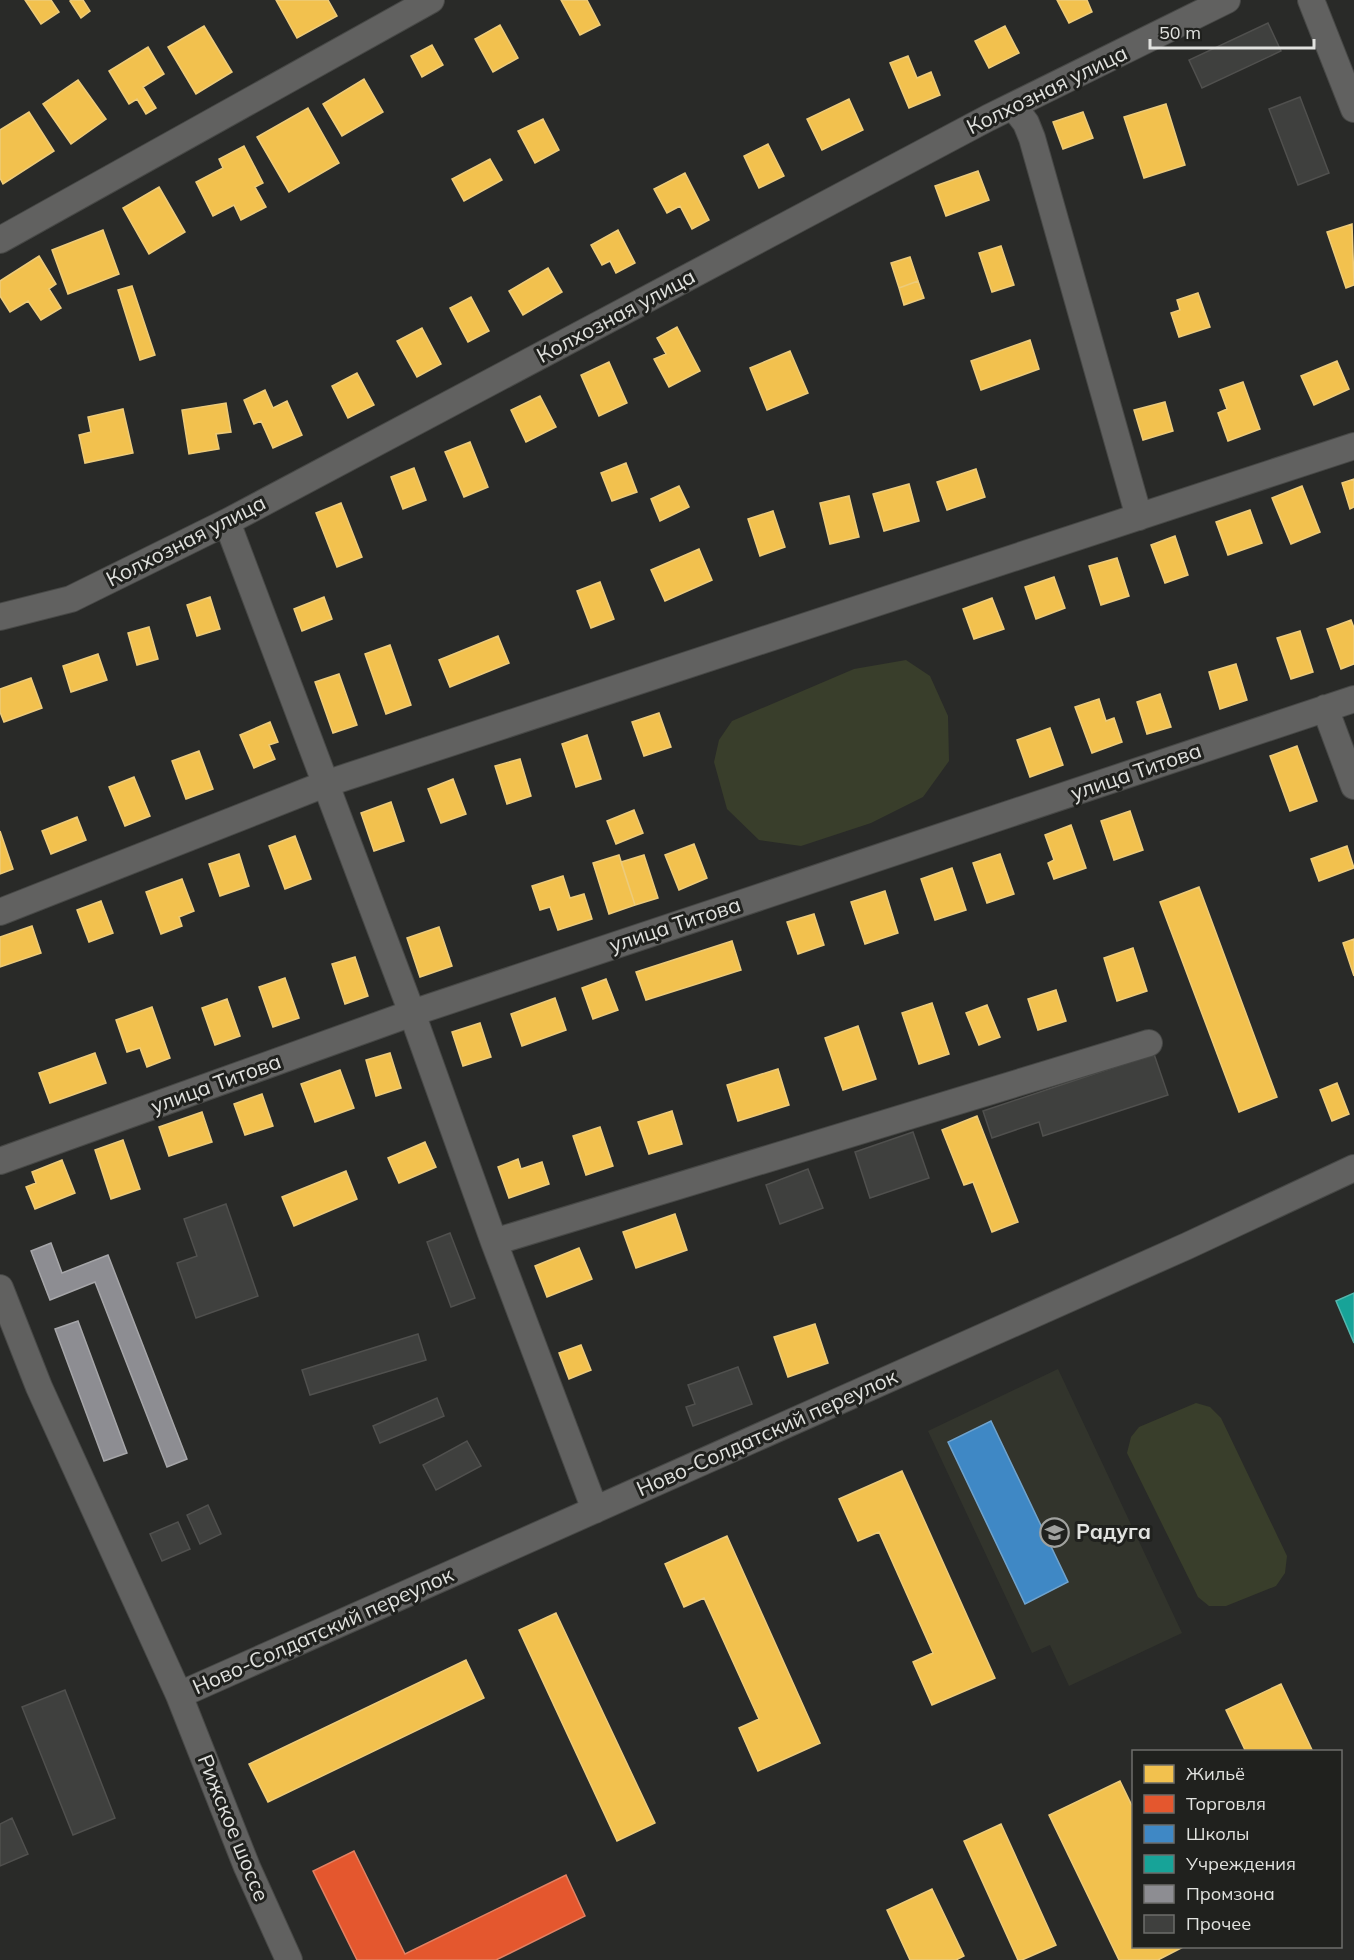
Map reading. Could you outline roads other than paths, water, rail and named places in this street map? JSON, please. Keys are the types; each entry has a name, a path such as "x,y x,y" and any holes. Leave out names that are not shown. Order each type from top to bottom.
{"street":[{"path":"0,240 431,0"},
{"name":"Колхозная улица","path":"0,617 71,599 227,522 988,118 1227,0"},
{"path":"1311,0 1354,109"},
{"path":"1013,106 1026,123 1032,138 1139,517"},
{"path":"0,912 325,784 1354,446"},
{"path":"227,522 412,1013 595,1510"},
{"name":"улица Титова","path":"0,1161 412,1013 1354,699"},
{"path":"1325,708 1354,786"},
{"path":"495,1242 1149,1043"},
{"name":"Ново-Солдатский переулок","path":"179,1695 1188,1246 1354,1168"},
{"name":"Рижское шоссе","path":"0,1288 39,1387 179,1695 247,1867 289,1960"}],"place":[{"name":"Радуга","path":"1055,1532"}]}
